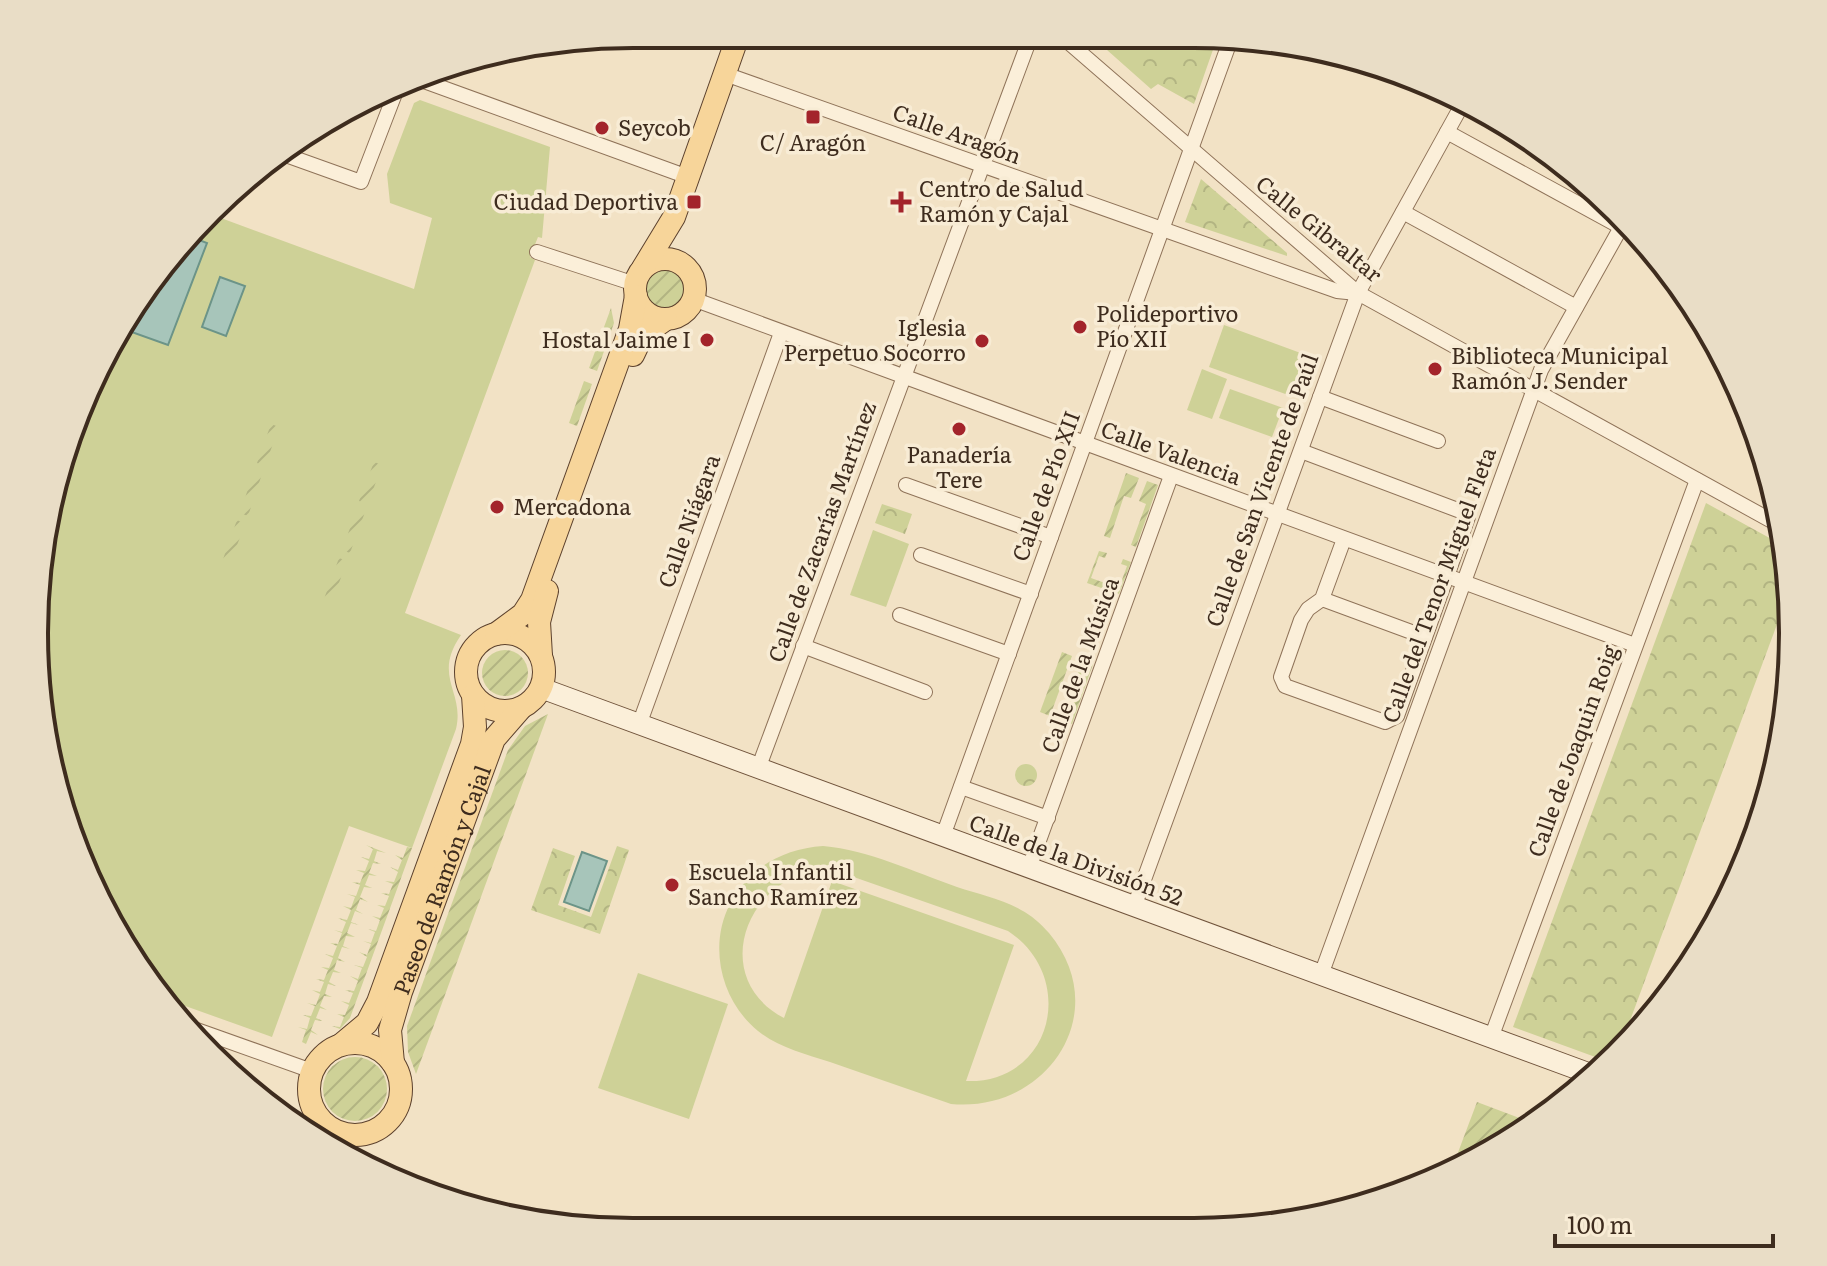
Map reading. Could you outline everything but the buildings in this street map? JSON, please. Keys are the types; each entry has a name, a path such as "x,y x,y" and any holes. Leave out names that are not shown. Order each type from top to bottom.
{"main road":[{"path":"674,217 680,263 694,281 693,299 683,313 647,330 634,352 542,604 539,622 544,671 541,688 521,708 498,711 484,705 473,695 466,673 469,658 482,640 496,634 523,614 532,600 630,329 638,283 674,217 734,48"},
{"path":"638,283 663,259 680,263"},
{"path":"638,283 644,311 666,319"},
{"path":"496,634 526,639 541,656"},
{"name":"Calle de la División 52","path":"541,688 1582,1071"},
{"name":"Paseo de Ramón y Cajal","path":"342,1044 367,1023 378,1002 472,744 475,727 473,695"},
{"name":"Paseo de Ramón y Cajal","path":"393,1063 390,1030 397,1002 489,750 502,727 521,708"},
{"path":"317,1125 309,1092 312,1071 327,1052 342,1044 371,1045 393,1063 400,1081 399,1101 382,1126 364,1134 353,1147"},
{"path":"315,1112 336,1131 364,1134"}],"street":[{"name":"Calle de Zacarías Martínez","path":"758,769 1026,48"},
{"name":"Calle Gibraltar","path":"1075,48 1358,293 1768,519"},
{"name":"Calle de Pío XII","path":"943,836 1227,49"},
{"name":"Calle Aragón","path":"725,74 1161,231 1337,291 1358,293"},
{"path":"436,83 688,177"},
{"path":"293,158 361,182 393,100"},
{"name":"Calle de San Vicente de Paúl","path":"1134,907 1358,293 1459,111"},
{"path":"1447,132 1601,212"},
{"path":"1403,212 1576,307"},
{"name":"Calle del Tenor Miguel Fleta","path":"1321,975 1534,390 1619,231"},
{"path":"1292,276 1301,274 1307,264 1308,255 1302,246"},
{"path":"537,252 638,283"},
{"name":"Calle Valencia","path":"693,299 1447,579 1635,645"},
{"name":"Calle Niágara","path":"639,725 781,333"},
{"path":"1320,397 1438,441"},
{"path":"1301,451 1466,514 1469,522 1397,716 1385,722 1285,686 1281,677 1301,620 1308,609 1322,599 1344,539"},
{"name":"Calle de la Música","path":"1029,868 1171,476"},
{"name":"Calle de Joaquin Roig","path":"1491,1038 1697,480"},
{"path":"906,485 1051,537"},
{"path":"921,555 1031,594"},
{"path":"1322,599 1425,637"},
{"path":"900,615 1009,654"},
{"path":"803,646 925,692"},
{"path":"961,787 1048,818"},
{"path":"206,1033 312,1071"}],"green space":[{"path":"1105,48 1213,49 1194,104 1158,84 1151,89"},
{"path":"420,100 550,147 542,238 538,237 530,257 535,260 405,613 461,635 449,662 458,716 456,729 412,848 349,826 272,1037 181,1005 126,926 108,892 79,821 59,747 49,671 49,595 53,557 59,519 79,445 108,374 126,340 169,277 220,218 414,289 432,218 390,203 387,174 414,103"},
{"path":"1201,179 1287,253 1287,256 1185,222"},
{"path":"665,270 678,276 684,289 678,302 665,308 652,302 646,289 652,276"},
{"path":"611,308 614,323 597,371 589,368"},
{"path":"1224,325 1306,355 1291,396 1209,367"},
{"path":"1202,369 1227,379 1212,419 1187,410"},
{"path":"584,381 592,384 577,426 569,423"},
{"path":"1230,389 1283,408 1272,437 1219,418"},
{"path":"271,424 279,427 265,466 257,463"},
{"path":"374,462 382,465 368,504 359,501"},
{"path":"254,471 262,474 248,516 240,513"},
{"path":"1126,473 1139,478 1131,498 1124,496 1110,538 1104,536"},
{"path":"1147,481 1158,485 1136,547 1131,545 1146,504 1139,501"},
{"path":"1706,503 1771,539 1779,620 1628,1025 1597,1058 1513,1027"},
{"path":"882,504 912,514 905,534 875,523"},
{"path":"357,509 365,512 350,553 342,550"},
{"path":"237,520 245,524 230,564 222,562"},
{"path":"873,530 909,544 886,607 850,595"},
{"path":"1099,551 1107,553 1105,558 1099,556 1091,578 1119,588 1127,566 1121,564 1123,559 1131,562 1119,594 1087,583"},
{"path":"339,558 347,561 332,602 324,599"},
{"path":"505,650 521,657 528,673 521,689 505,696 489,689 482,673 489,657"},
{"path":"1062,652 1072,656 1050,716 1040,712"},
{"path":"1083,660 1093,664 1072,724 1061,720"},
{"path":"548,714 416,1074 408,1052 407,1026 508,750 525,726"},
{"path":"1026,764 1034,767 1037,775 1034,783 1026,786 1018,783 1015,775 1018,767"},
{"path":"366,845 386,853 377,851 374,861 381,864 373,863 369,873 377,876 369,875 365,885 372,888 364,887 360,897 368,902 360,899 356,910 363,914 355,911 351,922 359,925 351,923 347,933 355,937 346,936 343,946 350,949 342,947 338,958 345,962 337,960 334,970 341,973 333,972 329,982 336,986 328,984 325,994 332,997 324,996 320,1006 327,1010 320,1008 316,1018 323,1021 315,1020 311,1030 318,1035 311,1032 306,1044 302,1042 306,1030 298,1027 307,1029 310,1018 303,1015 311,1016 315,1006 307,1003 316,1005 320,994 312,990 320,992 324,982 316,979 324,980 328,970 321,967 329,968 333,958 325,954 333,956 337,946 330,943 338,944 342,933 334,930 342,932 346,922 338,918 347,920 351,910 343,906 351,908 355,897 347,894 356,896 360,885 352,882 360,883 364,873 356,870 365,871 369,861 361,857 369,859 373,849"},
{"path":"617,846 629,850 600,934 531,910 553,848 575,856 558,905 591,917"},
{"path":"407,847 412,848 350,1018 340,1029 332,1026 340,1027 344,1017 337,1014 345,1015 349,1005 341,1001 349,1003 353,993 345,990 354,991 358,981 350,976 358,979 362,968 354,965 363,967 367,957 359,952 367,955 371,944 363,941 371,943 375,932 368,929 376,931 380,920 372,916 380,918 384,908 377,905 385,906 389,896 381,893 389,894 393,884 385,881 394,882 398,872 390,867 398,870 402,860 395,855 403,858"},
{"path":"808,848 840,848 891,862 1006,903 1043,926 1068,963 1075,994 1072,1024 1061,1052 1042,1075 1016,1092 985,1102 951,1104 783,1046 766,1037 745,1019 727,989 722,972 719,955 723,920 738,891 757,870 781,856","holes":["823,870 848,875 1008,931 1030,951 1043,974 1048,999 1046,1024 1036,1047 1019,1065 996,1077 966,1081 1014,945 832,881 784,1018 761,1001 747,979 743,956 746,932 756,910 773,891 796,877"]},
{"path":"638,973 728,1004 689,1119 598,1088"},
{"path":"355,1057 367,1059 378,1066 385,1077 385,1101 378,1112 367,1119 355,1121 343,1119 332,1112 325,1101 323,1089 325,1077 332,1066 343,1059"},
{"path":"1477,1102 1520,1118 1486,1140 1457,1156"}],"water":[{"path":"199,240 207,243 168,345 131,332 169,277"},
{"path":"220,277 245,286 226,336 202,327"},
{"path":"582,852 607,861 589,911 564,902"}],"place":[{"name":"C/ Aragón","path":"813,117"},
{"name":"Seycob","path":"602,128"},
{"name":"Ciudad Deportiva","path":"694,202"},
{"name":"Centro de Salud Ramón y Cajal","path":"901,202"},
{"name":"Polideportivo Pío XII","path":"1080,327"},
{"name":"Hostal Jaime I","path":"707,340"},
{"name":"Iglesia Perpetuo Socorro","path":"982,341"},
{"name":"Biblioteca Municipal Ramón J. Sender","path":"1435,369"},
{"name":"Panadería Tere","path":"959,429"},
{"name":"Mercadona","path":"497,507"},
{"name":"Escuela Infantil Sancho Ramírez","path":"672,885"}]}
